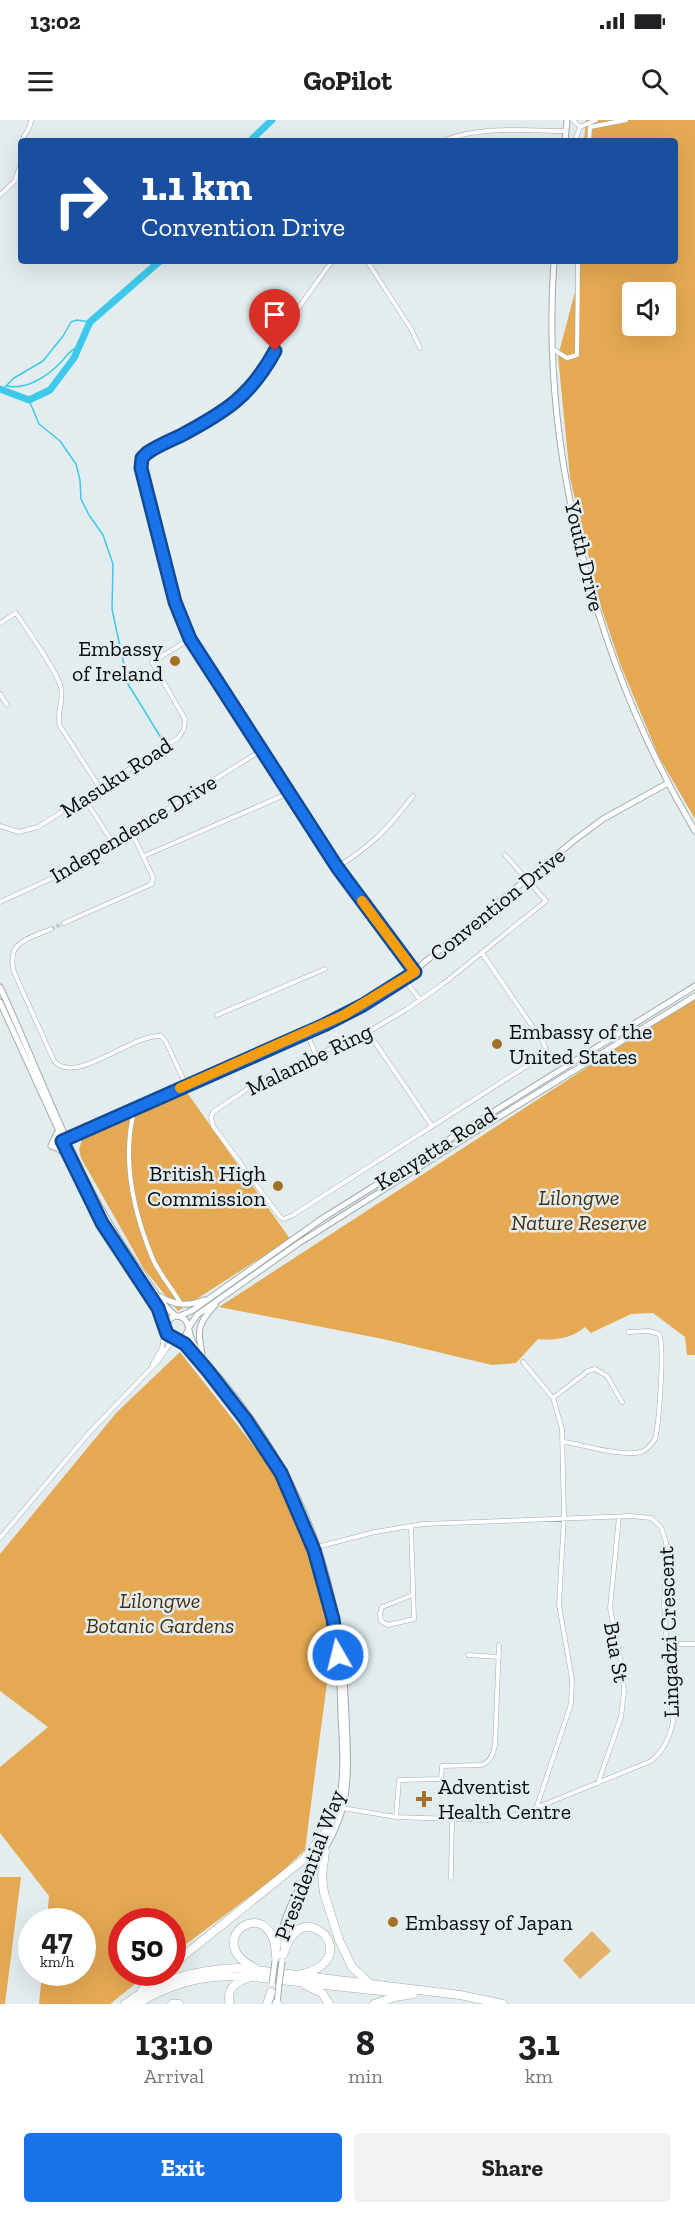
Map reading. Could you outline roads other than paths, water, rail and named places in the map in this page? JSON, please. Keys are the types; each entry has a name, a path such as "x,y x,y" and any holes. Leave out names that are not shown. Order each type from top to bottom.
{"highway":[{"path":"186,1954 304,1859 328,1829"},
{"path":"325,1851 322,1876 324,1893 339,1940 352,1967 371,1984"},
{"path":"257,1973 242,1962 234,1950 234,1938 241,1928 252,1923 265,1926 273,1936 279,1958"},
{"path":"279,1958 292,1934 301,1928 306,1926 318,1929 328,1938 330,1950 324,1964 295,1978"},
{"path":"230,2004 228,1997 234,1984 257,1973"},
{"path":"132,2002 189,1981 222,1975 257,1973 492,2004"},
{"path":"295,1978 322,1994 329,2004"},
{"path":"347,1985 371,1984 460,1995 503,2004"},
{"path":"132,2002 149,1986"},
{"path":"272,1988 274,2004"},
{"path":"374,2004 394,1997 413,1994"},
{"path":"172,2004 179,2004"}],"main road":[{"path":"565,138 567,120"},
{"name":"Youth Drive","path":"554,264 554,350 564,466 600,622 648,741 695,831"},
{"name":"Convention Drive","path":"65,1140 363,1005 415,972 603,819 668,783"},
{"name":"Kenyatta Road","path":"178,1316 189,1312 212,1297 323,1218 695,986"},
{"name":"Presidential Way","path":"0,987 43,1084 88,1196 111,1239 158,1308 169,1336 178,1339 191,1350 234,1403 288,1486 314,1550 333,1619 339,1667 343,1754 338,1803 315,1858 297,1889 283,1922 279,1985 274,2004"},
{"name":"Kenyatta Road","path":"188,1329 197,1315 299,1243 695,996"},
{"name":"Presidential Way","path":"0,1002 57,1131 75,1154 117,1239 158,1295 178,1316 186,1320 191,1340 244,1408 276,1455 296,1493 317,1547 332,1597 342,1647 348,1761 342,1808 325,1851 298,1895 272,1988"},
{"path":"43,1084 67,1129 74,1133 89,1130"},
{"path":"75,1154 73,1145 78,1137 112,1121 125,1112"},
{"path":"57,1131 51,1146 63,1152 88,1196"},
{"path":"158,1295 181,1304 194,1304 212,1297"},
{"path":"202,1356 199,1328 204,1318 222,1298"},
{"path":"165,1327 169,1319 178,1316"},
{"path":"178,1339 185,1336 188,1329"}],"street":[{"path":"23,138 31,120"},
{"path":"573,120 580,127"},
{"path":"576,138 580,127 596,120"},
{"path":"589,138 590,127 626,120"},
{"path":"449,138 477,131 566,131"},
{"path":"0,195 15,181 18,172"},
{"path":"330,264 292,317 264,372 247,392 218,415 150,450 142,458 141,468 175,602 190,639 337,867 415,972"},
{"path":"369,264 411,329 420,348"},
{"path":"554,350 567,358 578,354 578,264"},
{"path":"0,623 16,613 61,686 58,718 60,726 100,788"},
{"name":"Masuku Road","path":"0,826 19,832 32,830 178,738 186,724 183,715 152,662 190,639"},
{"path":"0,694 7,705"},
{"name":"Independence Drive","path":"1,902 57,876 262,750"},
{"path":"144,856 289,793"},
{"path":"337,867 359,854 380,836 413,796"},
{"path":"84,798 113,843"},
{"path":"64,923 152,884 153,877 131,831"},
{"path":"505,855 528,879"},
{"name":"Malambe Ring","path":"482,953 543,1042 546,1053 293,1215 284,1219 280,1217 213,1126 211,1116 216,1110 261,1080 368,1032 420,1000 546,901 528,879"},
{"path":"51,929 18,944 11,958 14,972 54,1061 63,1068 75,1068 139,1040 161,1036 186,1085"},
{"path":"217,1016 325,969"},
{"path":"404,979 420,1000"},
{"path":"307,1032 316,1055"},
{"path":"368,1032 432,1126"},
{"path":"135,1107 130,1131 129,1177 132,1191 152,1257 181,1304"},
{"path":"151,1367 162,1348 165,1327"},
{"path":"564,1442 621,1452 635,1452 647,1449 655,1439 662,1353 661,1337 649,1331 628,1332"},
{"path":"0,1538 89,1433 158,1361 169,1345 178,1339"},
{"path":"523,1362 553,1398 561,1420 564,1442 564,1517 559,1605 572,1678 572,1694 537,1807"},
{"path":"553,1398 588,1371 595,1369 607,1376 622,1401"},
{"name":"Lingadzi Crescent","path":"317,1547 330,1542 411,1526 564,1517 643,1516 651,1518 661,1527 666,1542 664,1605 673,1722 668,1741 651,1761 537,1807 499,1819 396,1817 342,1808"},
{"name":"Bua St","path":"598,1783 621,1717 624,1692 622,1667 610,1608 619,1517"},
{"path":"411,1526 414,1616 412,1621 388,1625 381,1621 382,1607 413,1594"},
{"path":"668,1644 695,1644"},
{"path":"396,1817 399,1780 441,1779 442,1766 481,1766 489,1761 495,1746 499,1645"},
{"path":"468,1655 499,1657"},
{"path":"451,1878 452,1819"}],"waterway":[{"path":"253,138 272,120"},
{"path":"0,389 29,400 50,390 74,358 90,322 157,264"},
{"path":"3,389 14,378 43,361 71,322 77,320 90,322"},
{"path":"7,386 22,386 37,381 78,347"},
{"path":"29,400 39,424 60,441 76,464 81,499 103,535 113,564 112,609 128,684 163,741"}],"tunnel":[{"path":"51,929 64,923"}],"place":[{"name":"Embassy of Ireland","path":"175,661"},
{"name":"Embassy of the United States","path":"497,1044"},
{"name":"British High Commission","path":"278,1186"},
{"name":"Adventist Health Centre","path":"424,1799"},
{"name":"Embassy of Japan","path":"393,1922"}],"park label":[{"name":"Lilongwe Nature Reserve","path":"579,1210"},
{"name":"Lilongwe Botanic Gardens","path":"160,1612"}]}
